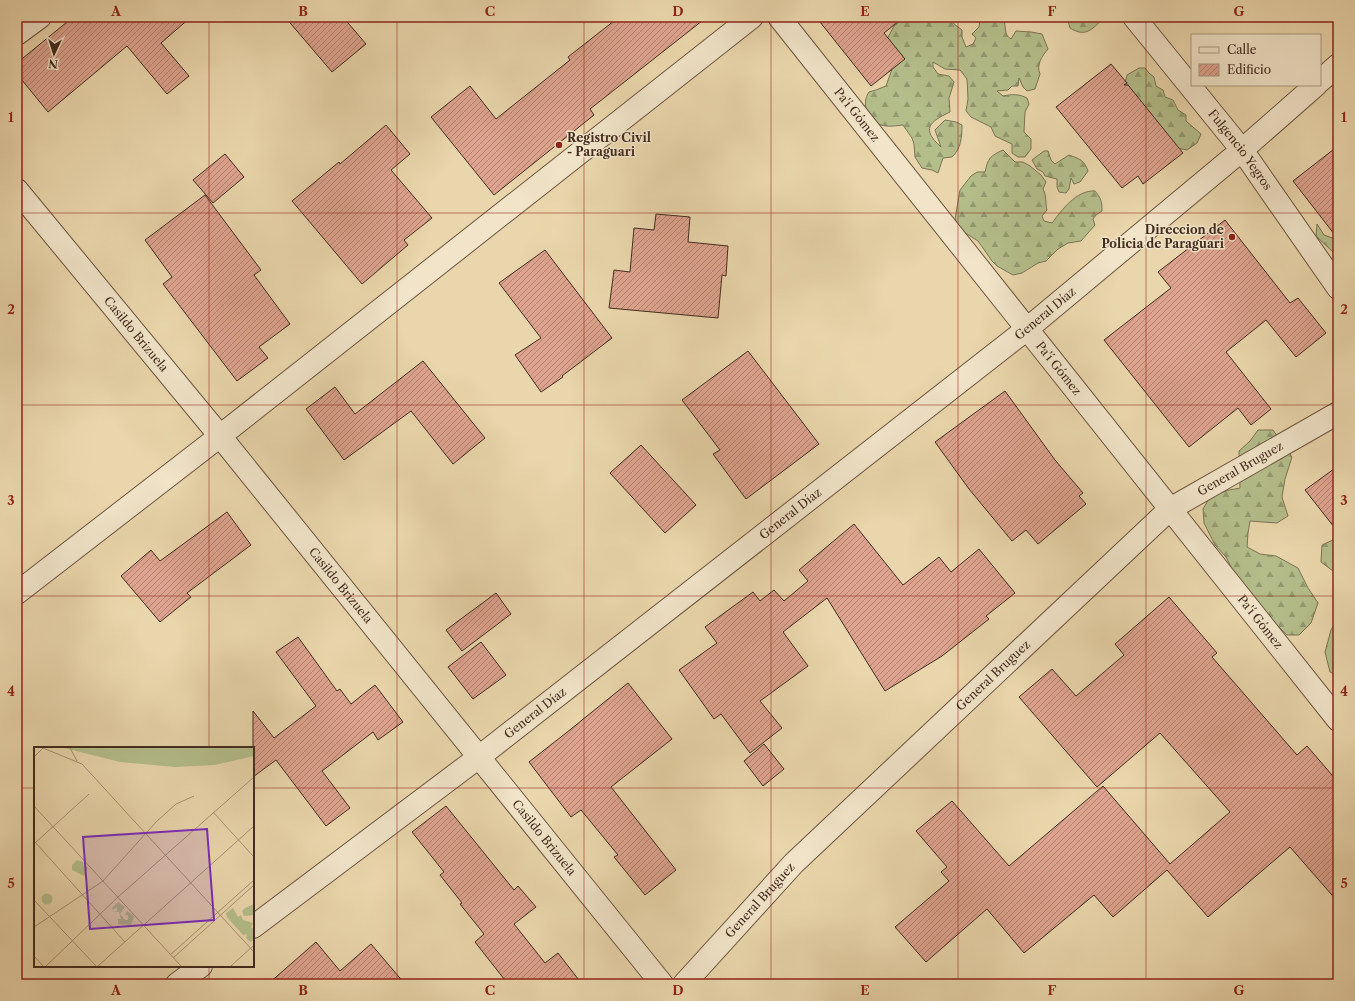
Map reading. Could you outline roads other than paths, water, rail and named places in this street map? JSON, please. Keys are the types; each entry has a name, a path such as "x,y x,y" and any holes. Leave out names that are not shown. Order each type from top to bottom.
{"street":[{"path":"17,34 40,17"},
{"path":"17,593 220,436 752,17"},
{"name":"Pa'í Gómez","path":"780,17 1338,720"},
{"name":"Fulgencio Yegros","path":"1134,17 1242,150 1338,288"},
{"path":"1321,80 1338,65"},
{"name":"General Díaz","path":"254,926 479,757 1027,328 1242,150 1315,86"},
{"name":"Casildo Brizuela","path":"17,190 220,436 662,984"},
{"name":"General Bruguez","path":"684,984 794,864 1170,509 1338,413"},
{"path":"177,984 200,967"}],"place":[{"name":"Registro Civil - Paraguari","path":"559,145"},
{"name":"Direccion de Policia de Paraguari","path":"1232,237"}]}
